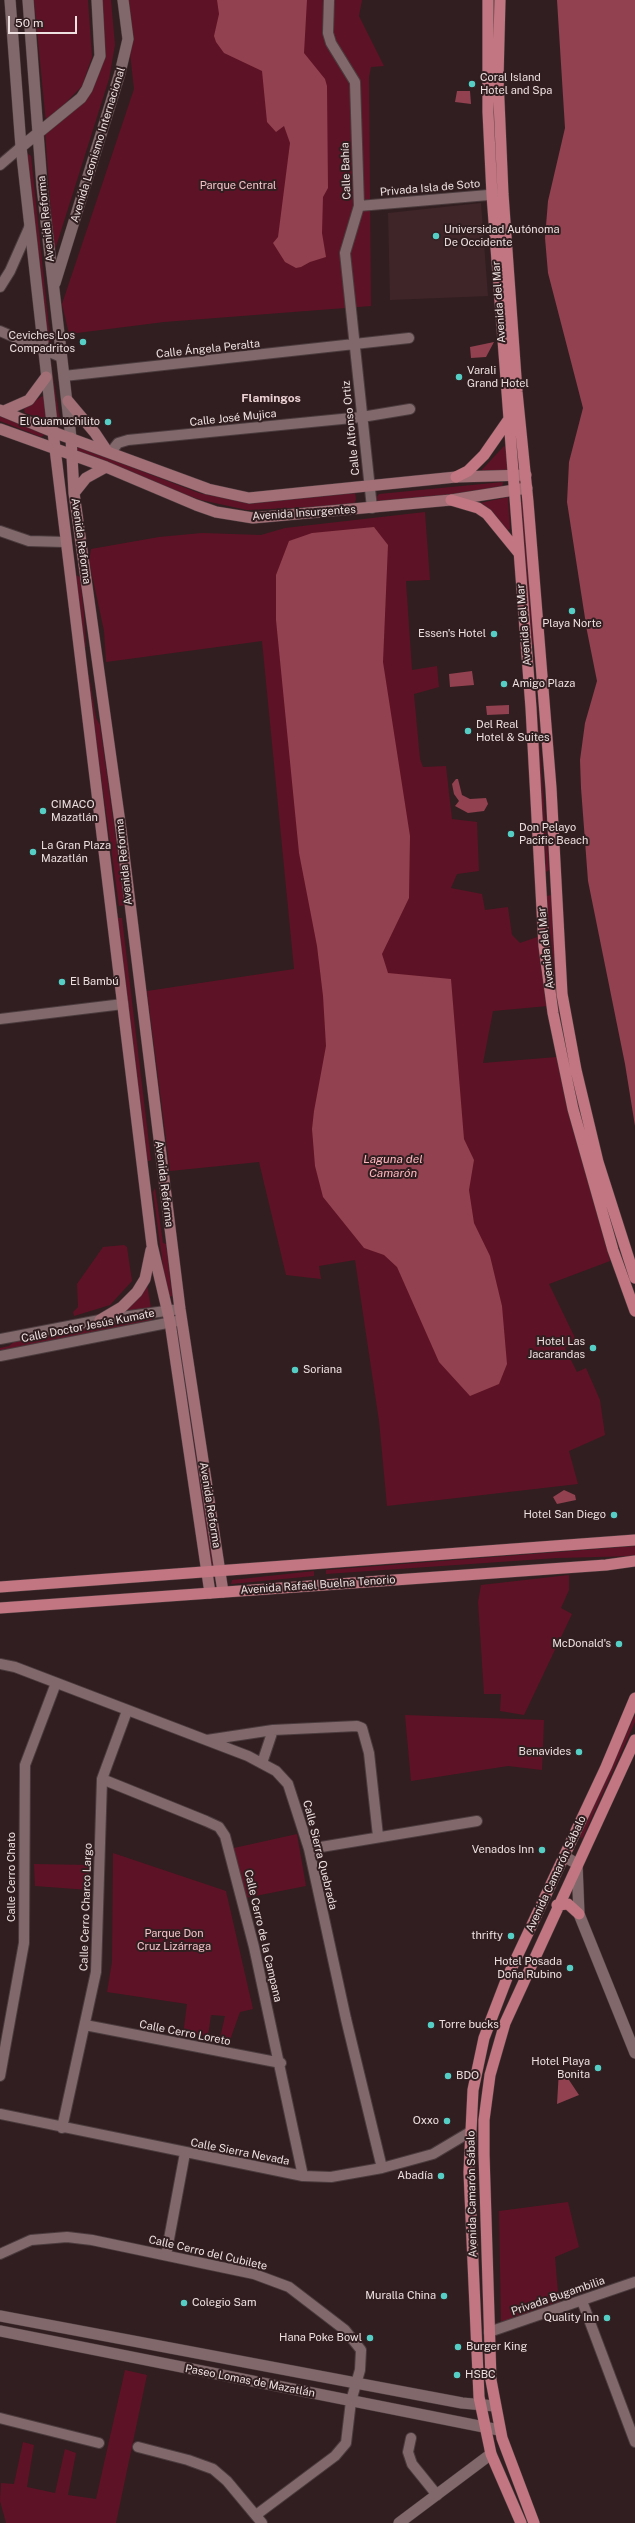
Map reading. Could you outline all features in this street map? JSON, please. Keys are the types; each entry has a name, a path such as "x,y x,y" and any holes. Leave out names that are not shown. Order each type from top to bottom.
{"main road":[{"name":"Avenida del Mar","path":"488,0 488,112 498,194 526,475 551,788 562,994 576,1070 598,1162 635,1278"},
{"name":"Avenida del Mar","path":"500,0 498,194 509,418 531,708 544,946 553,1012 588,1167 613,1250 635,1311"},
{"path":"2,410 29,400 46,377"},
{"path":"68,401 109,451"},
{"name":"Avenida Insurgentes","path":"2,410 53,432 109,451 208,489 249,498 456,477 526,475"},
{"path":"456,477 468,471 484,456 509,418"},
{"name":"Avenida Insurgentes","path":"0,429 72,457 106,467 196,505 233,515 268,518 451,500 527,488"},
{"name":"Avenida Reforma","path":"53,432 65,542 152,1245 170,1322 210,1592"},
{"name":"Avenida Reforma","path":"71,438 74,494 86,571 121,830 180,1309 223,1592"},
{"path":"74,494 86,478 106,467"},
{"path":"451,500 478,508 487,514 518,552"},
{"path":"69,570 86,571"},
{"path":"81,663 98,661"},
{"path":"100,1320 122,1306 137,1292 145,1279 152,1245"},
{"name":"Avenida Rafael Buelna Tenorio","path":"0,1587 635,1540"},
{"name":"Avenida Rafael Buelna Tenorio","path":"0,1608 606,1565 634,1561"},
{"name":"Avenida Camarón Sábalo","path":"520,2523 491,2454 480,2404 470,2172 472,2090 484,2038 507,1978 606,1767 635,1698"},
{"name":"Avenida Camarón Sábalo","path":"534,2523 499,2430 491,2380 484,2120 490,2075 505,2023 557,1905 635,1740"},
{"path":"557,1905 568,1904 579,1914"}],"street":[{"name":"Avenida Reforma","path":"10,0 21,147 29,228 53,432"},
{"name":"Avenida Reforma","path":"28,0 42,186 68,401 71,438"},
{"path":"0,165 81,98 87,89 100,56 97,0"},
{"name":"Avenida Leonismo Internacional","path":"54,287 120,73 128,39 123,0"},
{"name":"Calle Bahía","path":"329,0 328,33 331,43 355,82 359,206 345,254 355,345"},
{"name":"Privada Isla de Soto","path":"359,206 498,194"},
{"path":"0,287 13,265 29,228"},
{"path":"0,331 43,351 62,357"},
{"name":"Calle Ángela Peralta","path":"64,376 409,338"},
{"name":"Calle Alfonso Ortiz","path":"355,345 372,508"},
{"name":"Calle José Mujica","path":"109,451 118,443 128,440 362,417 410,409"},
{"path":"0,531 25,540 65,542"},
{"path":"0,1019 123,1004"},
{"name":"Calle Doctor Jesús Kumate","path":"0,1339 100,1320 180,1309"},
{"name":"Calle Doctor Jesús Kumate","path":"0,1356 182,1320"},
{"name":"Calle Sierra Quebrada","path":"0,1664 56,1683 207,1740 262,1763 276,1771 288,1784 309,1849 346,2020 382,2168"},
{"name":"Calle Cerro Chato","path":"0,2076 24,1943 25,1765 56,1683"},
{"name":"Calle Cerro Charco Largo","path":"62,2128 96,1972 102,1779 127,1711"},
{"path":"207,1740 273,1730 357,1726 362,1728 369,1753 378,1836"},
{"path":"262,1763 273,1730"},
{"name":"Calle Cerro de la Campana","path":"102,1779 206,1821 219,1828 225,1836 254,1948 281,2063 303,2176"},
{"path":"309,1849 378,1836 477,1821"},
{"path":"564,1856 577,1864 579,1914 635,2052"},
{"name":"Calle Cerro Loreto","path":"85,2025 281,2063"},
{"name":"Calle Sierra Nevada","path":"0,2114 62,2128 303,2176 331,2177 382,2168 433,2154 470,2132"},
{"path":"166,2255 185,2153"},
{"name":"Calle Cerro del Cubilete","path":"0,2254 31,2240 67,2237 166,2255 254,2274 288,2286 345,2330 361,2350 357,2383 351,2401 346,2443 342,2449 256,2515"},
{"name":"Privada Bugambilia","path":"489,2332 635,2282"},
{"path":"582,2301 635,2442"},
{"name":"Paseo Lomas de Mazatlán","path":"0,2316 357,2383 495,2406"},
{"name":"Paseo Lomas de Mazatlán","path":"0,2331 499,2430"},
{"path":"0,2418 99,2443"},
{"path":"411,2438 408,2452 412,2464 437,2495"},
{"path":"138,2447 188,2460 213,2469 227,2481 262,2523"},
{"path":"399,2523 491,2454"}],"shaded area":[{"name":"Universidad Autónoma De Occidente","path":"481,203 488,296 390,300 388,213"}],"green space":[{"path":"34,0 88,0 92,57 82,86 46,123"},
{"path":"100,0 111,0 115,45 109,79 54,253 45,132 88,96 104,51"},
{"name":"Parque Central","path":"124,0 362,0 359,16 384,66 371,67 369,77 371,306 164,322 69,334 62,304 134,89"},
{"path":"27,153 31,156 51,347 49,348 46,348"},
{"path":"51,363 61,427 59,428 57,425 48,365"},
{"path":"44,395 48,420 25,413 24,408"},
{"path":"0,415 47,433 41,437 0,421"},
{"path":"71,444 199,493 245,502 355,493 356,499 354,505 247,510 201,500 158,486 71,452"},
{"path":"504,446 507,448 507,475 478,474"},
{"path":"503,482 502,489 380,503 376,498 379,494"},
{"path":"508,497 510,529 505,532 480,507 480,503"},
{"path":"519,502 523,502 535,638 533,645 530,644 527,578"},
{"path":"425,512 430,580 406,581 412,670 437,666 439,687 414,694 420,759 423,767 446,766 452,819 477,822 479,871 457,874 451,888 482,894 485,910 508,907 512,935 520,943 540,936 548,1006 493,1011 483,1063 557,1057 610,1261 549,1284 576,1340 565,1348 577,1372 586,1368 600,1400 605,1435 569,1451 578,1484 387,1506 379,1421 355,1260 319,1266 321,1279 286,1275 259,1162 170,1171 147,991 294,969 262,641 106,662 104,631 89,561 91,549 159,537 202,533 261,535 285,528"},
{"path":"76,575 80,577 84,615 86,647 83,649"},
{"path":"534,670 549,870 546,872 544,870 546,863 532,671"},
{"path":"89,675 96,718 100,725 125,905 119,906 87,676"},
{"path":"551,895 553,897 552,908 577,1095 573,1090 560,1018 546,899 547,896"},
{"path":"117,918 122,918 151,1160 149,1161 145,1161"},
{"path":"155,1188 163,1243 166,1244 172,1296 169,1297 167,1296 153,1192"},
{"path":"124,1245 127,1247 132,1281 110,1305 74,1316 73,1312 78,1307 77,1284 103,1247"},
{"path":"146,1278 151,1308 119,1315"},
{"path":"149,1316 153,1318 152,1320 0,1353 0,1348 9,1346 18,1338"},
{"path":"177,1337 214,1567 212,1569"},
{"path":"635,1546 635,1556 557,1558 326,1574 326,1570"},
{"path":"314,1571 314,1576 231,1584 232,1580"},
{"path":"569,1575 569,1590 561,1608 572,1614 524,1715 500,1711 501,1694 484,1694 478,1602 481,1585"},
{"path":"405,1715 544,1720 542,1770 508,1766 411,1781"},
{"path":"635,1715 635,1722 582,1839 580,1836"},
{"path":"297,1834 306,1886 245,1898 234,1848"},
{"name":"Parque Don Cruz Lizárraga","path":"113,1853 226,1891 253,2009 240,2012 230,2040 220,2038 225,2016 211,2015 208,2036 183,2035 187,2004 107,1992 112,1962"},
{"path":"34,1864 89,1865 89,1890 35,1886"},
{"path":"568,2202 579,2247 555,2257 559,2304 501,2323 499,2211"},
{"path":"125,2370 147,2375 116,2523 6,2523 0,2501 1,2483 14,2484 23,2442 34,2445 27,2487 55,2493 65,2449 76,2453 68,2495 96,2499"}],"water":[{"path":"217,0 307,0 304,53 325,79 327,86 328,188 323,197 322,233 326,257 310,262 301,267 296,268 285,262 273,243 278,237 290,143 284,126 276,132 267,122 262,71 224,53 216,42 214,36 219,14"},
{"path":"557,0 635,0 635,1126 625,1064 588,881 581,788 580,760 585,723 597,681 587,631 567,502 569,462 583,408 548,273 545,238 548,201 565,128"},
{"path":"457,91 470,91 471,104 455,102"},
{"path":"494,342 486,357 471,358 470,347"},
{"name":"Laguna del Camarón","path":"374,527 388,545 383,662 410,836 409,898 382,954 388,973 451,979 464,1139 474,1160 469,1190 474,1223 490,1256 502,1306 507,1364 499,1384 470,1396 439,1362 397,1267 384,1255 364,1248 323,1197 315,1166 312,1129 326,1046 323,996 317,946 299,853 276,620 276,575 289,541 312,533"},
{"path":"472,671 474,685 450,687 449,674"},
{"path":"509,705 509,714 487,715 486,706"},
{"path":"456,779 458,779 462,795 470,799 486,798 488,804 484,811 468,813 455,806 459,801 454,794 452,784"},
{"path":"564,1490 575,1495 576,1500 557,1504 553,1497"},
{"path":"561,2068 579,2095 557,2104 559,2070"}],"place":[{"name":"Coral Island Hotel and Spa","path":"472,84"},
{"name":"Universidad Autónoma De Occidente","path":"436,236"},
{"name":"Ceviches Los Compadritos","path":"83,342"},
{"name":"Varali Grand Hotel","path":"459,377"},
{"name":"El Guamuchilito","path":"108,422"},
{"name":"Playa Norte","path":"572,611"},
{"name":"Essen's Hotel","path":"494,634"},
{"name":"Amigo Plaza","path":"504,684"},
{"name":"Del Real Hotel & Suites","path":"468,731"},
{"name":"CIMACO Mazatlán","path":"43,811"},
{"name":"Don Pelayo Pacific Beach","path":"511,834"},
{"name":"La Gran Plaza Mazatlán","path":"33,852"},
{"name":"El Bambú","path":"62,982"},
{"name":"Hotel Las Jacarandas","path":"593,1348"},
{"name":"Soriana","path":"295,1370"},
{"name":"Hotel San Diego","path":"614,1515"},
{"name":"McDonald's","path":"619,1644"},
{"name":"Benavides","path":"579,1752"},
{"name":"Venados Inn","path":"542,1850"},
{"name":"thrifty","path":"511,1936"},
{"name":"Hotel Posada Doña Rubino","path":"570,1968"},
{"name":"Torre bucks","path":"431,2025"},
{"name":"Hotel Playa Bonita","path":"598,2068"},
{"name":"BDO","path":"448,2076"},
{"name":"Oxxo","path":"447,2121"},
{"name":"Abadía","path":"441,2176"},
{"name":"Muralla China","path":"444,2296"},
{"name":"Colegio Sam","path":"184,2303"},
{"name":"Quality Inn","path":"607,2318"},
{"name":"Hana Poke Bowl","path":"370,2338"},
{"name":"Burger King","path":"458,2347"},
{"name":"HSBC","path":"457,2375"}],"district":[{"name":"Flamingos","path":"271,398"}]}
